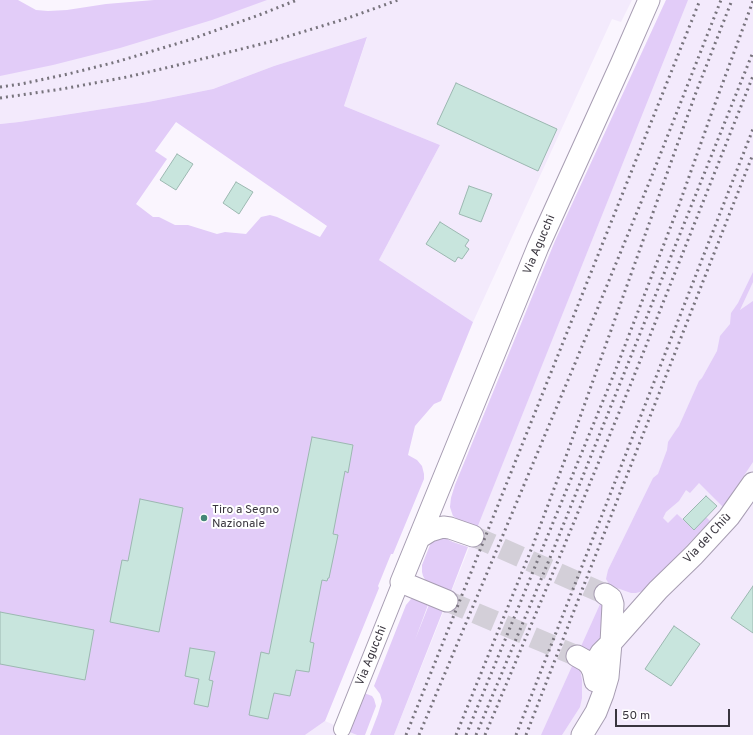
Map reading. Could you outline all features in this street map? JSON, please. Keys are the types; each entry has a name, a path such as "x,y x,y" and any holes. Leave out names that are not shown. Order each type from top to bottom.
{"street":[{"name":"Via Agucchi","path":"342,729 538,247 649,0"},
{"name":"Via del Chiù","path":"611,643 658,590 694,555 729,517 753,483"},
{"name":"Via Agucchi","path":"438,492 438,509 450,528"},
{"path":"419,538 436,528 443,527 473,536"},
{"path":"401,582 448,601"},
{"name":"Via del Chiù","path":"611,643 613,604 608,597 623,602 634,602 646,598 658,590"},
{"path":"593,671 598,658 611,643"},
{"path":"582,735 596,712 603,694 608,677 611,643"},
{"path":"577,656 590,665 593,671 596,712"}],"shaded area":[{"path":"0,0 18,0 36,10 48,11 154,0 267,0 212,20 120,48 53,65 0,76"},
{"path":"210,0 632,0 621,22 612,19 473,322 379,260 440,145 344,106 367,38 274,66 213,89 148,102 0,124 0,17"},
{"path":"666,0 753,0 753,735 394,735 477,528 453,516 450,507 455,485 555,241"},
{"path":"666,0 688,0 477,528 461,522 453,516 450,507 455,485 555,241"},
{"path":"367,37 344,106 440,145 379,260 473,322 441,401 434,404 415,426 408,455 417,460 422,466 424,479 393,554 391,554 378,586 379,588 325,721 305,735 0,735 0,124 148,102 213,89 274,66","holes":["176,122 327,226 320,237 270,215 261,217 246,234 225,232 217,234 188,225 175,225 159,217 153,217 136,204 167,159 155,151"]},
{"path":"753,272 753,282 740,310 753,301 753,462 723,507 699,483 690,493 686,490 679,501 666,512 663,518 668,523 677,514 694,530 706,517 710,521 643,591 631,593 617,588 609,584 606,579 608,570 653,478 658,474 667,450 668,442 679,426 699,381 717,351 720,336 730,324 731,313 738,303"},
{"path":"438,538 447,539 468,547 450,594 427,583 422,572 422,565 430,545 432,541"},
{"path":"414,598 429,602 415,640 430,602 444,608 394,735 370,735 382,701 380,694 374,686 406,605 411,599"},
{"path":"601,602 604,604 603,637 591,653 578,653"},
{"path":"573,664 580,669 582,680 582,698 580,707 562,735 541,735"},
{"path":"364,693 372,696 376,706 365,735 357,735 347,731"},
{"path":"325,721 357,735 305,735"}],"building":[{"path":"456,83 557,129 538,171 437,124"},
{"path":"177,154 193,164 176,190 160,180"},
{"path":"236,182 253,192 239,214 223,203"},
{"path":"469,186 492,194 481,222 459,214"},
{"path":"440,222 469,240 465,246 469,249 462,259 458,257 455,262 426,244"},
{"path":"312,437 353,445 348,473 345,471 333,534 338,535 329,578 327,581 322,580 310,642 314,643 309,672 296,670 290,696 274,693 268,719 249,715 261,652 269,654"},
{"path":"706,496 717,506 694,530 683,519"},
{"path":"140,499 183,508 159,632 110,622 122,560 128,561"},
{"path":"753,586 753,633 731,618"},
{"path":"0,612 94,630 85,680 0,664"},
{"path":"674,626 700,644 671,686 645,669"},
{"path":"190,648 215,652 209,680 213,681 208,707 194,704 199,679 185,676"}],"tunnel":[{"path":"473,536 605,594"},
{"path":"447,601 577,656"}],"railway":[{"path":"0,87 68,74 116,62 189,40 297,0"},
{"path":"0,98 62,89 127,77 174,66 273,41 348,18 398,0"},
{"path":"406,735 700,0"},
{"path":"419,735 576,361 651,178 721,0"},
{"path":"456,735 533,545 695,95 732,0"},
{"path":"466,735 614,374 679,205 753,1"},
{"path":"476,735 552,553 753,52"},
{"path":"485,735 632,381 753,76"},
{"path":"516,735 753,129"},
{"path":"526,735 753,154"}],"place":[{"name":"Tiro a Segno Nazionale","path":"204,518"}]}
